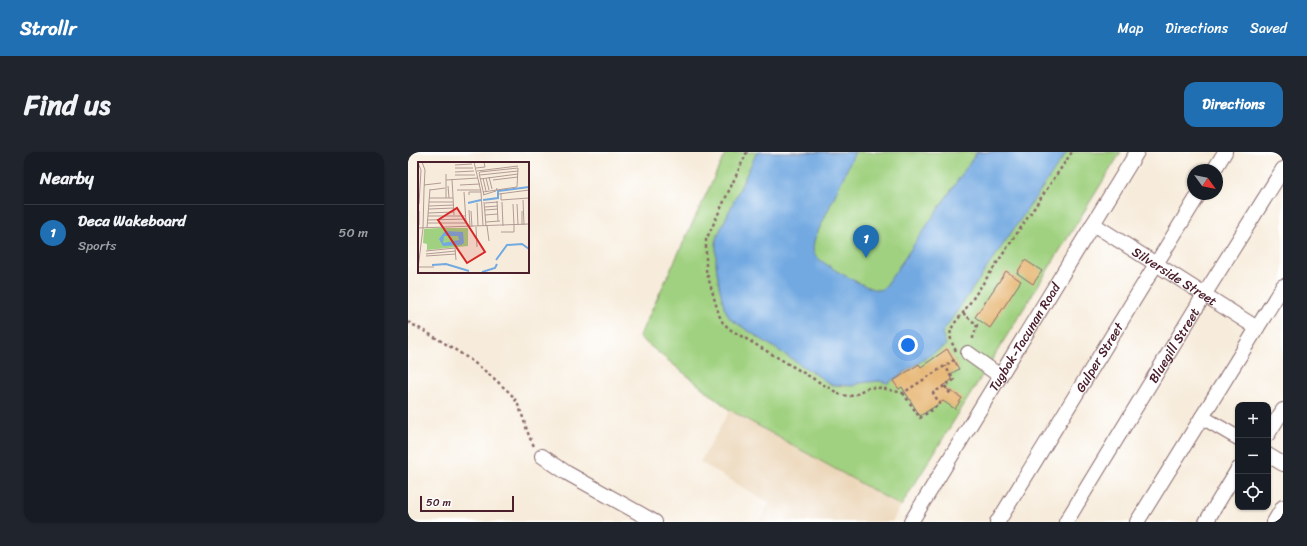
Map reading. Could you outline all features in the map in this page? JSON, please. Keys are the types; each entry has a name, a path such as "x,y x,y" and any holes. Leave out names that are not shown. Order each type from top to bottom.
{"street":[{"name":"Tugbok-Tacunan Road","path":"911,522 1137,152"},
{"path":"1218,164 1225,152"},
{"name":"Bluegill Street","path":"1066,522 1204,295 1283,169"},
{"name":"Gulper Street","path":"1000,521 1196,200"},
{"name":"Silverside Street","path":"1093,224 1258,328"},
{"path":"1137,522 1283,286"},
{"path":"968,353 1000,376"},
{"path":"1271,429 1283,410"},
{"path":"1202,417 1235,436"},
{"path":"542,456 567,473 655,522"},
{"path":"1271,457 1283,464"},
{"path":"1206,522 1235,474"},
{"path":"1274,522 1283,507"}],"path":[{"path":"747,152 706,240 706,270 719,315 723,322 731,330 840,395 854,395 860,390 869,388 878,388 903,393 959,357 950,340 950,332 1072,152"},
{"path":"963,313 977,325 968,353"},
{"path":"408,322 441,340 467,357 514,397 524,417 530,439 542,456"},
{"path":"903,393 920,418 940,404 933,393 954,380 945,366"},
{"path":"945,386 951,395"}],"shaded area":[{"path":"730,410 901,506 892,522 759,522 769,503 700,462"}],"green space":[{"path":"726,152 1121,152 901,506 730,410 639,337"}],"water":[{"path":"757,152 855,152 815,238 813,250 820,260 835,270 855,281 877,290 885,287 977,152 1067,152 942,333 946,345 888,383 879,381 860,383 854,386 832,385 730,319 724,307 716,265 716,239"}],"building":[{"path":"1025,260 1042,271 1033,284 1017,273"},
{"path":"1006,271 1021,281 990,328 975,317"},
{"path":"947,349 959,369 949,375 952,380 942,386 962,398 955,409 943,401 920,416 902,387 899,389 893,381 919,364 921,367"}],"place":[{"name":"Deca Wakeboard","path":"866,258"}]}
